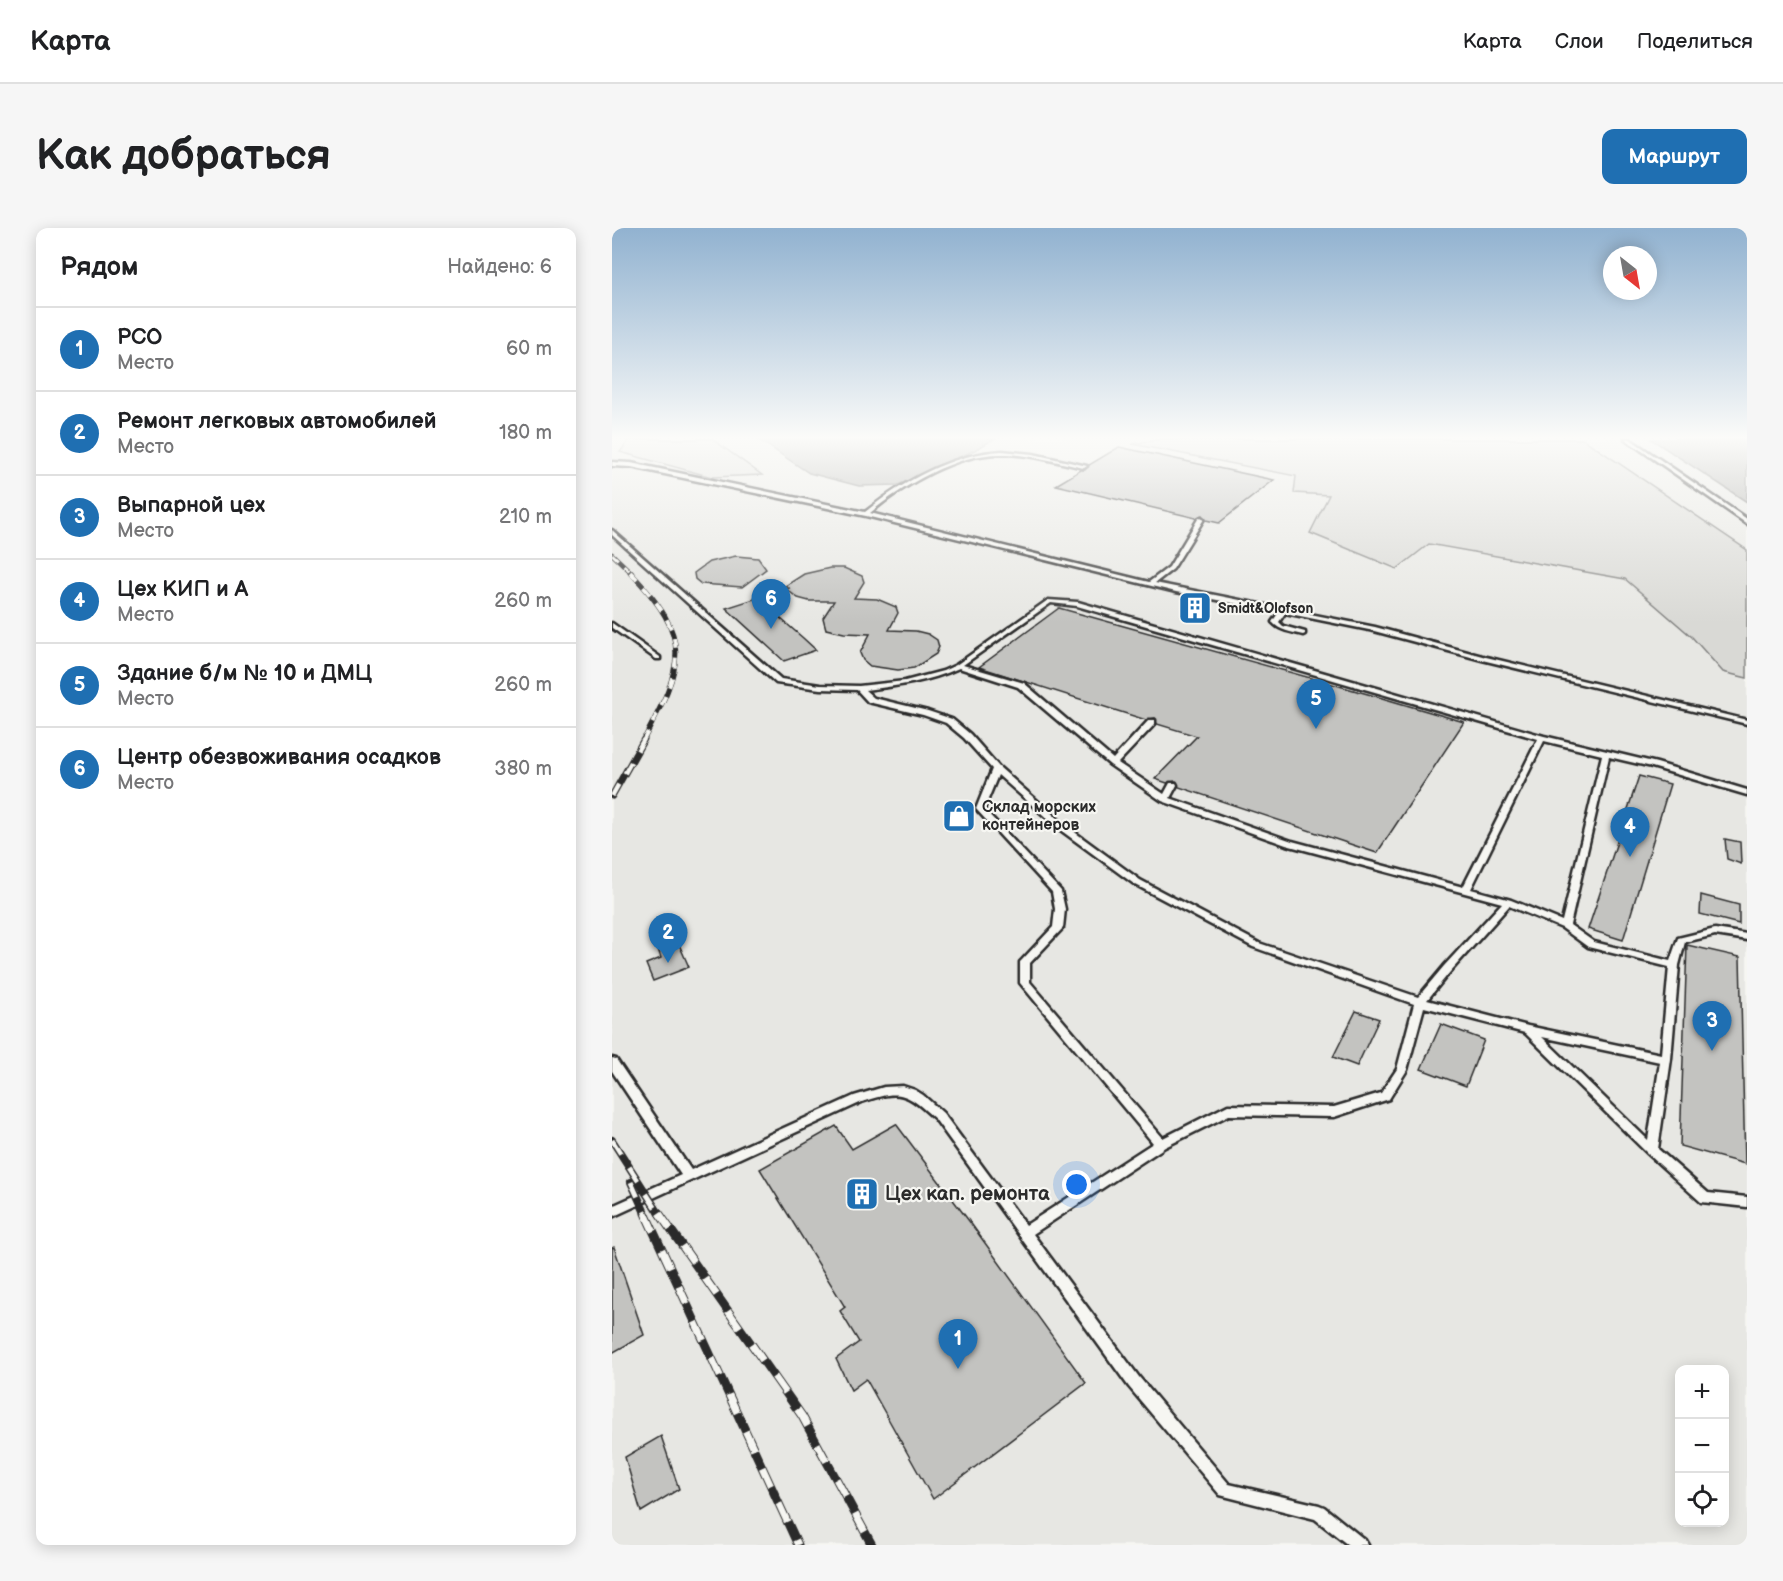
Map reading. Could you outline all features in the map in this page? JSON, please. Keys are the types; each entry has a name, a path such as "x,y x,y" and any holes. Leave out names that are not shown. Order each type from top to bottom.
{"lane":[{"path":"801,500 1151,583 1376,629 1484,659 1747,722"},
{"path":"866,514 881,500"},
{"path":"1716,500 1747,522"},
{"path":"1151,583 1172,568 1201,519"},
{"path":"612,532 779,681 820,687 859,688 905,683 958,666 1050,601 1078,604 1542,738 1606,753 1747,793"},
{"path":"1283,611 1275,622 1281,627 1303,633"},
{"path":"612,625 658,658"},
{"path":"958,666 1021,685 1113,764 1165,799 1289,843 1508,902 1565,926 1591,945 1674,965"},
{"path":"859,688 871,700 949,721 967,736 996,770 1062,827 1137,882 1201,918 1275,952 1420,1002 1528,1030 1666,1059"},
{"path":"1113,764 1152,722"},
{"path":"1466,891 1542,738"},
{"path":"1565,926 1606,753"},
{"path":"996,770 980,809 1056,891 1060,909 1058,928 1025,962 1025,983 1161,1144"},
{"path":"1165,799 1173,785"},
{"path":"1025,1232 1161,1144 1228,1110 1334,1112 1385,1096 1402,1070 1420,1002 1508,902"},
{"path":"1652,1151 1666,1059 1674,965 1681,940 1715,932 1747,937"},
{"path":"1528,1030 1652,1151 1705,1198 1747,1202"},
{"path":"612,1062 689,1177"},
{"path":"612,1212 858,1099 888,1088 916,1094 939,1116 1134,1382 1225,1490 1319,1512 1360,1545"}],"shaded area":[{"path":"612,500 1747,502 1747,1545 612,1545"},
{"path":"1326,500 1674,500 1747,550 1747,678 1723,672 1692,637 1625,579 1429,544 1397,569 1310,533"}],"building":[{"path":"1122,500 1248,500 1219,523 1206,520 1202,515 1196,518"},
{"path":"736,556 758,558 766,569 742,587 701,584 695,579 694,573 709,562"},
{"path":"830,568 844,568 862,576 864,582 854,598 877,599 896,607 898,613 889,630 928,634 937,640 939,647 936,654 914,668 898,670 870,666 863,660 860,653 870,634 844,633 826,629 823,618 834,601 809,601 798,598 786,589 790,588 782,588 804,574"},
{"path":"757,598 816,650 784,661 726,608"},
{"path":"1059,608 1464,722 1377,853 1179,787 1176,781 1167,783 1155,779 1197,736 1157,724 1155,718 1146,720 979,667"},
{"path":"1639,776 1670,784 1623,940 1588,929"},
{"path":"1725,839 1740,842 1741,864 1727,859"},
{"path":"1701,895 1739,905 1739,924 1700,914"},
{"path":"678,942 689,967 653,981 646,964 661,958 658,949"},
{"path":"1687,945 1740,957 1745,1164 1680,1146"},
{"path":"1356,1011 1379,1019 1357,1066 1333,1057"},
{"path":"1441,1024 1484,1040 1466,1086 1421,1069"},
{"path":"896,1124 1086,1383 933,1499 866,1379 851,1390 836,1359 859,1342 840,1311 845,1307 760,1169 836,1126 852,1149"},
{"path":"614,1247 644,1335 612,1353 612,1248"},
{"path":"661,1436 679,1489 641,1512 625,1457"}],"railway":[{"path":"612,554 632,573"},
{"path":"630,572 651,595 665,616 673,635 676,653 674,671 667,692 643,741"},
{"path":"612,796 644,739"},
{"path":"612,1140 660,1215"},
{"path":"631,1182 646,1215"},
{"path":"645,1213 798,1545"},
{"path":"659,1213 802,1416 872,1545"}],"place":[{"name":"Smidt&Olofson","path":"1195,608"},
{"name":"Центр обезвоживания осадков","path":"771,629"},
{"name":"Здание б/м № 10 и ДМЦ","path":"1316,729"},
{"name":"Склад морских контейнеров","path":"959,816"},
{"name":"Цех КИП и А","path":"1630,857"},
{"name":"Ремонт легковых автомобилей","path":"668,963"},
{"name":"Выпарной цех","path":"1712,1051"},
{"name":"Цех кап. ремонта","path":"862,1194"},
{"name":"РСО","path":"958,1369"}]}
